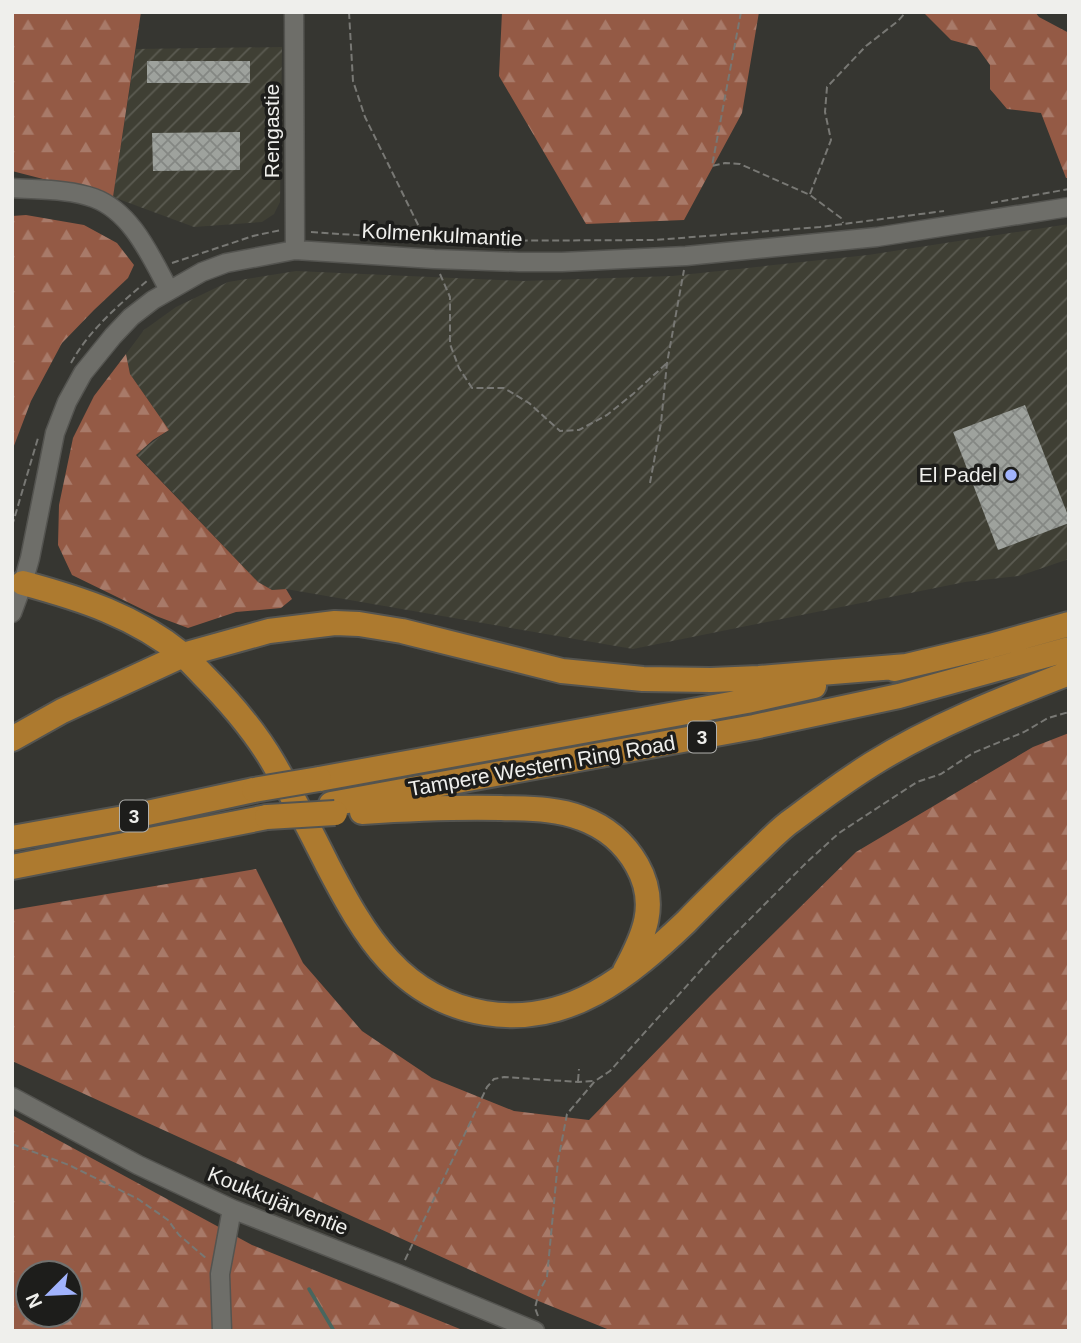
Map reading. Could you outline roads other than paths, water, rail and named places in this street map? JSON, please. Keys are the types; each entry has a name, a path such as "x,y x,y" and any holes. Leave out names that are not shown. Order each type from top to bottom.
{"highway":[{"path":"18,582 88,601 141,627 183,655 220,692 272,761 351,909 383,954 410,980 453,1005 480,1012 516,1016 567,1007 622,978 653,953 789,822 872,764 954,721 1069,673"},
{"path":"12,739 62,711 183,655 269,631 335,623 402,631 562,671 643,679 759,678 907,666"},
{"name":"Tampere Western Ring Road","path":"12,838 124,818 254,790 747,701 907,666 1069,624"},
{"name":"Tampere Western Ring Road","path":"12,867 754,727 898,696 1069,649"},
{"path":"333,808 529,809 559,812 581,818 612,834 632,857 641,873 647,895 645,927 622,978"}],"street":[{"name":"Rengastie","path":"294,12 295,250"},
{"path":"12,188 56,190 94,198 117,211 150,255 169,290"},
{"name":"Kolmenkulmantie","path":"18,582 55,433 67,402 83,373 113,335 153,300 202,272 226,263 295,250 434,259 551,262 686,256 852,239 1069,207"},
{"path":"12,613 18,582"},
{"name":"Koukkujärventie","path":"12,1097 138,1165 232,1209 537,1325"},
{"path":"222,1331 221,1265 232,1209"}],"waterway":[{"path":"309,1289 334,1331"}],"place":[{"name":"El Padel","path":"1011,475"}]}
